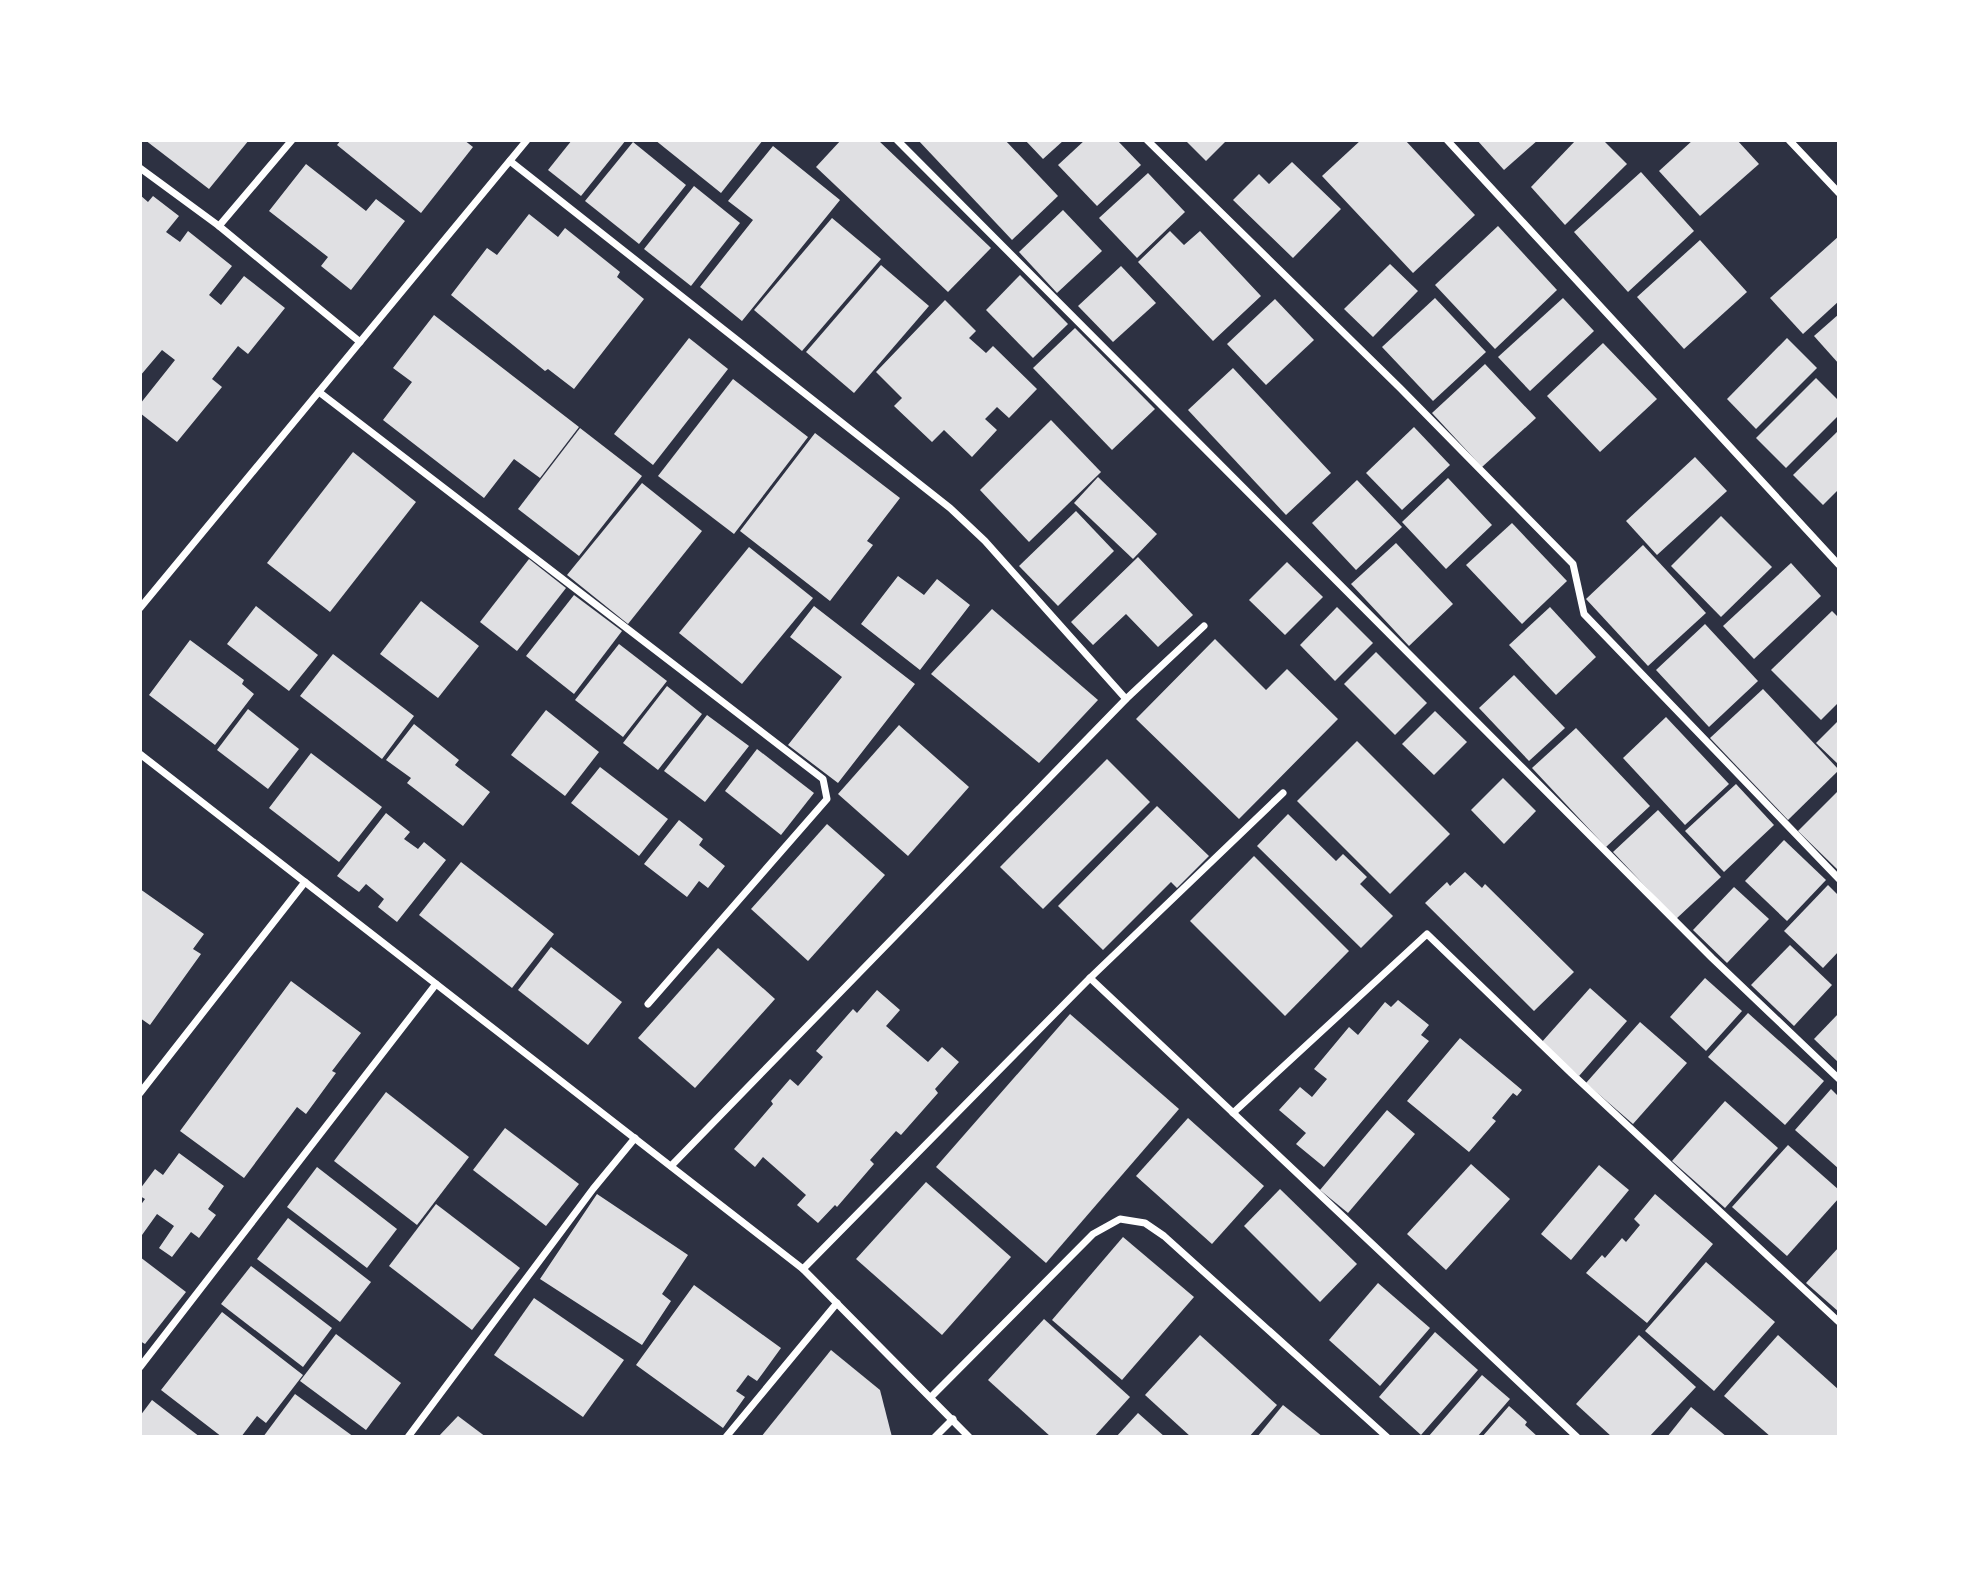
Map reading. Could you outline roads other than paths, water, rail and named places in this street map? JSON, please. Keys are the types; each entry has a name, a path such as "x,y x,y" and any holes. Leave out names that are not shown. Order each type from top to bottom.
{"street":[{"path":"219,226 292,140"},
{"path":"140,608 527,140"},
{"path":"897,140 1703,948 1839,1079"},
{"path":"1147,140 1400,387 1573,564 1584,614 1839,879"},
{"path":"1447,140 1839,565"},
{"path":"1789,140 1839,193"},
{"path":"510,161 950,508 985,541 1126,699"},
{"path":"140,168 219,226 360,342"},
{"path":"319,392 823,779 827,799 648,1004"},
{"path":"671,1166 1126,699 1204,626"},
{"path":"140,754 803,1269 969,1437"},
{"path":"803,1269 1090,978 1283,793"},
{"path":"140,1093 305,882"},
{"path":"1233,1113 1427,934 1571,1073 1839,1322"},
{"path":"1090,978 1577,1437"},
{"path":"140,1367 436,984"},
{"path":"408,1437 593,1189 635,1138"},
{"path":"931,1397 1093,1234 1120,1219 1145,1223 1164,1236 1387,1437"},
{"path":"726,1437 837,1303"},
{"path":"935,1437 953,1419"}]}
